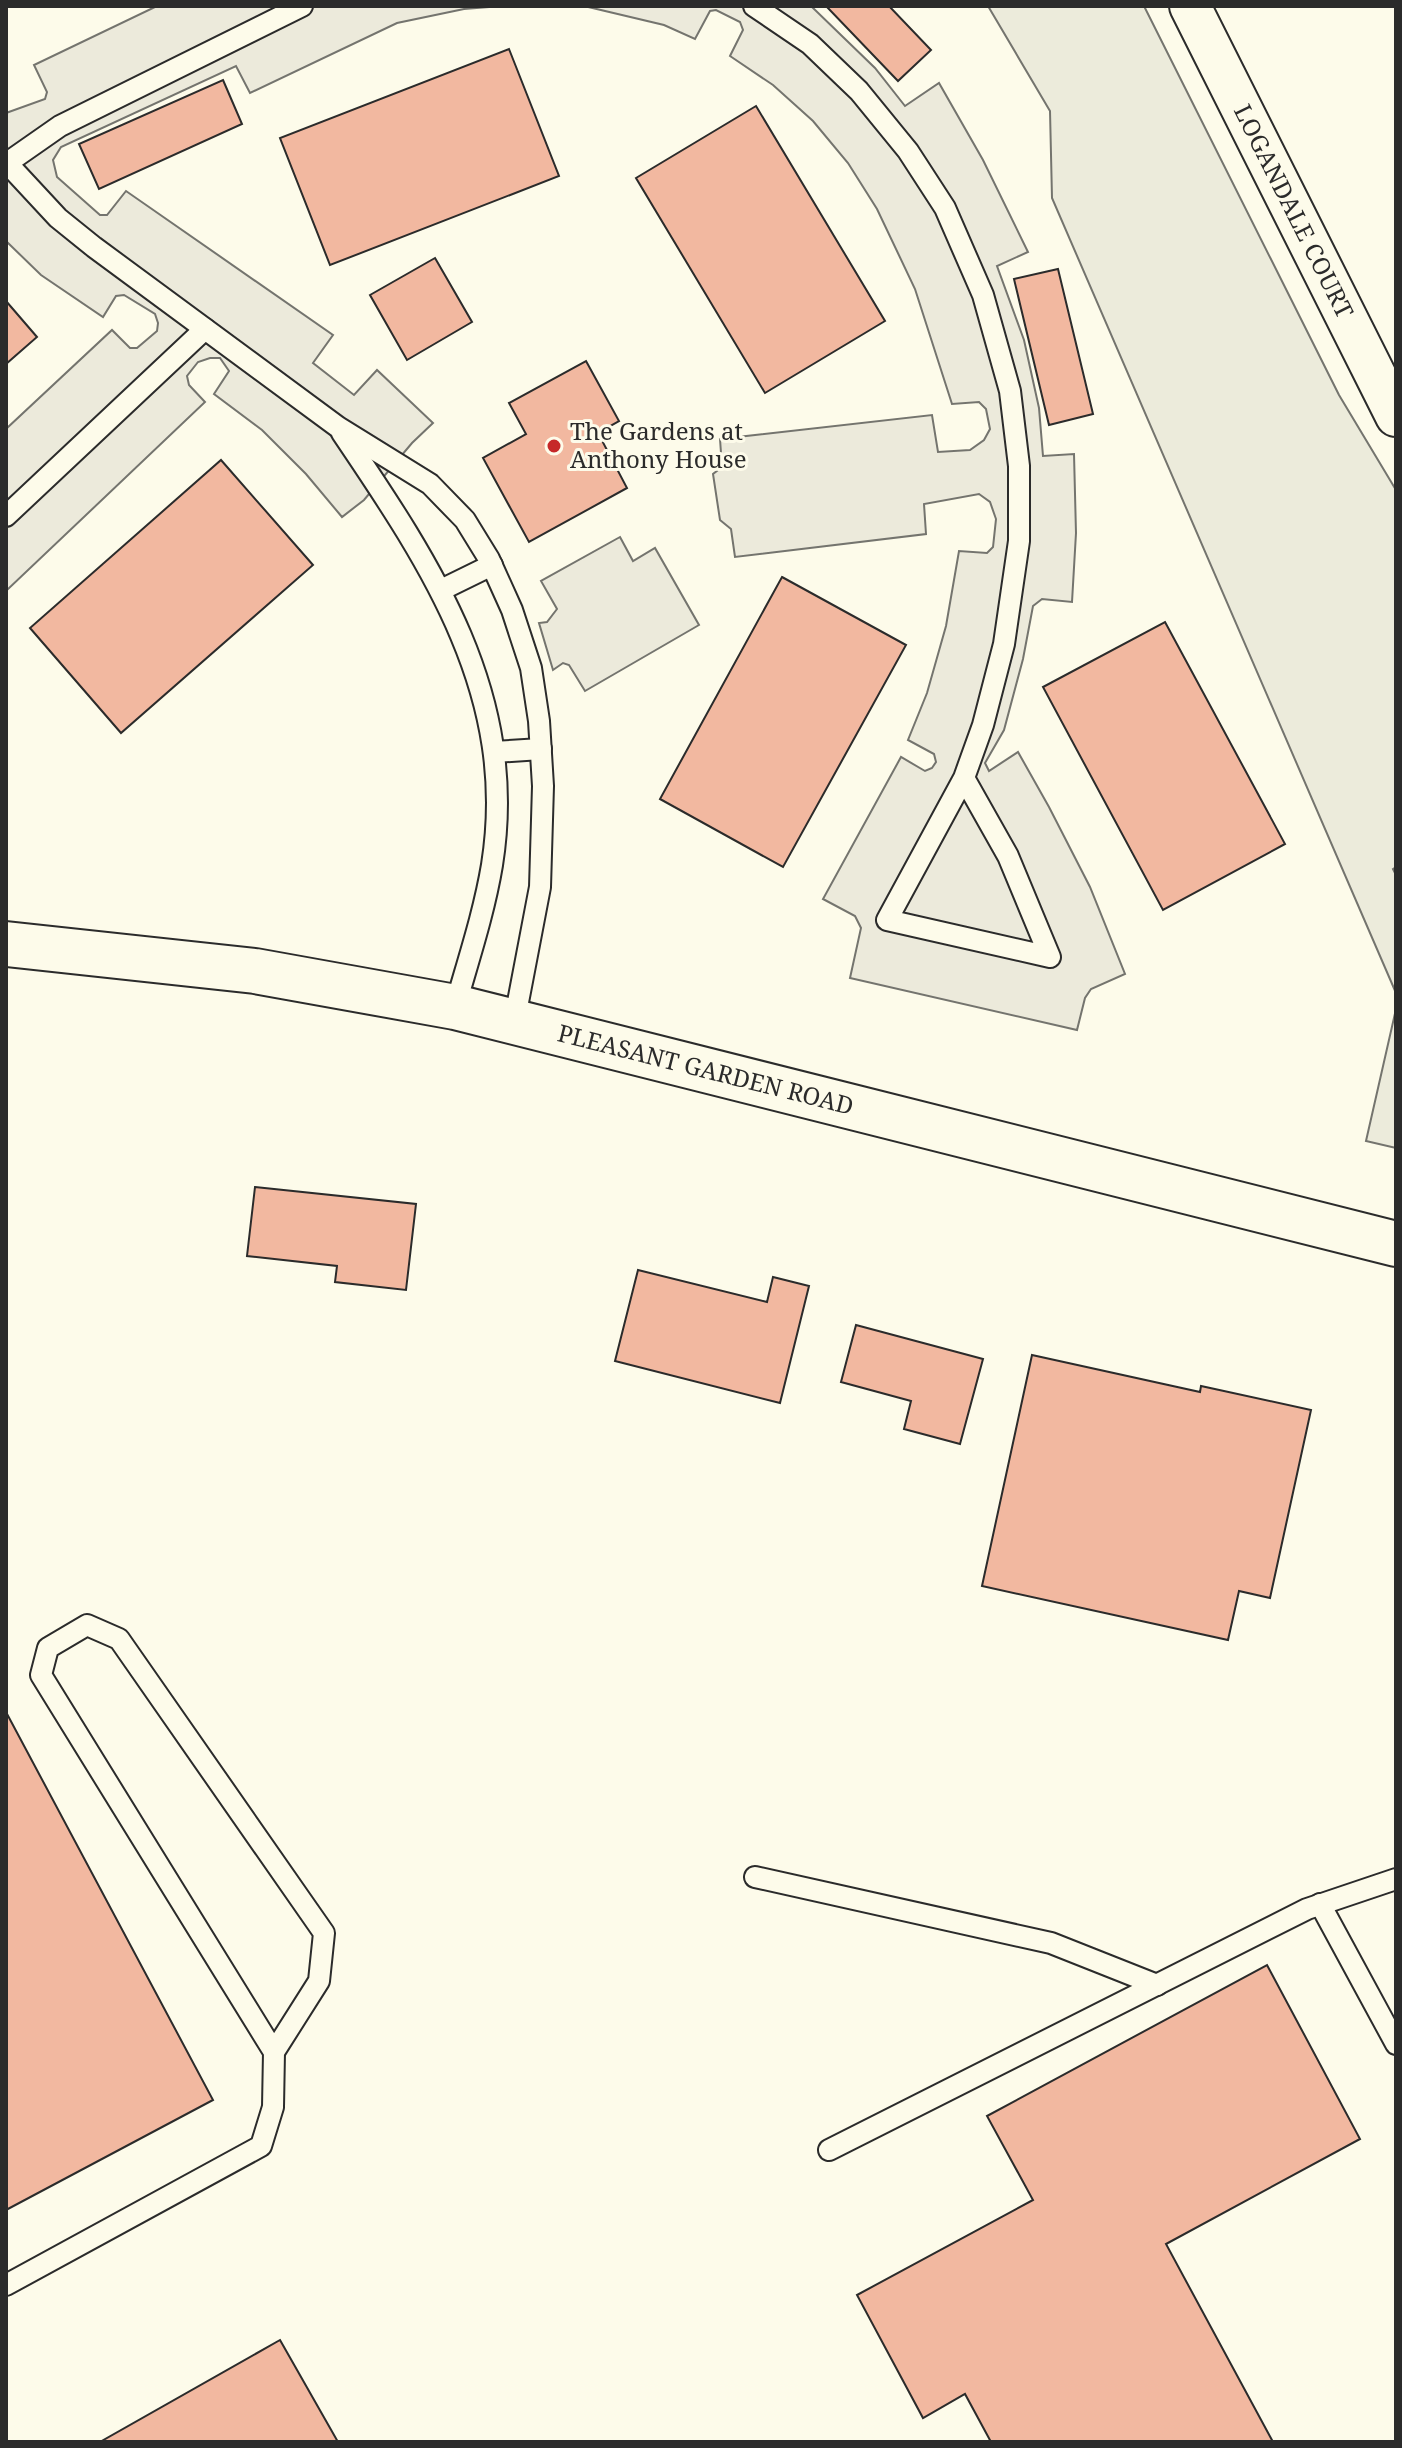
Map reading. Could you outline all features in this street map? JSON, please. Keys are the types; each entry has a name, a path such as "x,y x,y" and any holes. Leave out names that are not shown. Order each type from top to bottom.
{"main road":[{"name":"PLEASANT GARDEN ROAD","path":"6,944 255,971 455,1007 1396,1244"}],"street":[{"name":"LOGANDALE COURT","path":"1190,6 1396,416"}],"lane":[{"path":"302,6 60,126 6,162 58,218 338,427 430,484 465,520 492,565 512,610 531,668 541,749 543,841 540,887 514,1023"},
{"path":"754,6 810,44 859,91 908,151 945,208 983,295 1010,391 1019,466 1019,541 1004,644 983,725 964,778 887,920 1050,957 1008,856 964,778"},
{"path":"6,516 205,329"},
{"path":"338,427 408,531 441,590 466,643 484,702 494,752 496,819 492,865 455,1007"},
{"path":"441,590 492,565"},
{"path":"494,752 541,749"},
{"path":"6,2285 261,2146 273,2107 274,2052 319,1981 324,1933 119,1639 87,1625 48,1648 41,1675 274,2052"},
{"path":"755,1877 1051,1943 1157,1985"},
{"path":"829,2150 1307,1909 1396,1879"},
{"path":"1320,1904 1396,2044"}],"shaded area":[{"path":"157,6 502,6 464,9 397,23 250,93 236,66 61,147 53,160 57,177 100,215 107,215 126,191 333,335 313,363 354,395 377,370 433,423 364,500 342,517 306,474 262,430 214,394 229,371 220,358 198,362 187,376 189,385 205,402 6,591 6,429 112,330 130,348 137,348 157,331 158,323 155,314 124,295 116,296 103,317 41,275 6,241 6,113 45,99 47,92 34,65"},
{"path":"584,6 811,6 875,68 905,106 939,83 983,160 1028,252 997,266 1024,340 1039,408 1043,456 1074,454 1076,533 1072,602 1042,599 1033,606 1004,730 985,763 989,771 1018,752 1090,887 1125,974 1091,989 1085,998 1077,1030 850,978 861,928 855,916 823,899 901,757 925,771 936,762 934,754 908,740 927,693 946,626 959,551 987,553 993,547 996,519 990,502 979,494 924,504 926,534 735,557 731,529 720,520 713,474 722,467 720,439 932,415 938,452 970,450 984,440 990,429 986,409 979,402 952,404 915,289 877,209 848,163 813,121 773,85 730,56 743,30 740,22 716,10 710,11 695,39 664,25"},
{"path":"988,6 1144,6 1339,395 1396,490 1396,867 1393,869 1396,875 1396,993 1052,198 1050,111"},
{"path":"620,537 633,561 655,548 699,625 585,691 569,665 563,663 553,670 539,623 547,622 557,609 541,581"},
{"path":"1396,1009 1396,1148 1366,1141"}],"building":[{"path":"826,6 889,6 931,50 898,81"},
{"path":"509,49 559,176 330,265 280,138"},
{"path":"223,80 242,124 99,189 79,144"},
{"path":"756,106 885,321 765,393 636,178"},
{"path":"435,258 472,322 407,360 370,295"},
{"path":"1058,269 1093,414 1049,425 1014,279"},
{"path":"6,301 37,337 6,364"},
{"name":"The Gardens at Anthony House","path":"586,361 619,421 598,433 627,488 529,542 483,458 526,434 509,403"},
{"path":"221,460 313,565 121,733 30,628"},
{"path":"782,577 906,645 783,867 660,799"},
{"path":"1165,622 1285,844 1163,910 1043,687"},
{"path":"255,1187 416,1204 406,1290 335,1282 337,1266 247,1256"},
{"path":"638,1270 767,1302 773,1277 809,1286 780,1403 615,1361"},
{"path":"856,1325 983,1359 960,1444 904,1429 911,1401 841,1382"},
{"path":"1032,1355 1200,1392 1201,1386 1311,1410 1270,1598 1239,1591 1228,1640 982,1586"},
{"path":"6,1712 213,2100 6,2210"},
{"path":"1267,1965 1360,2139 1166,2244 1273,2442 991,2442 965,2394 923,2418 857,2295 1033,2200 987,2116"},
{"path":"280,2340 338,2442 100,2442"}],"place":[{"name":"The Gardens at Anthony House","path":"554,446"}]}
